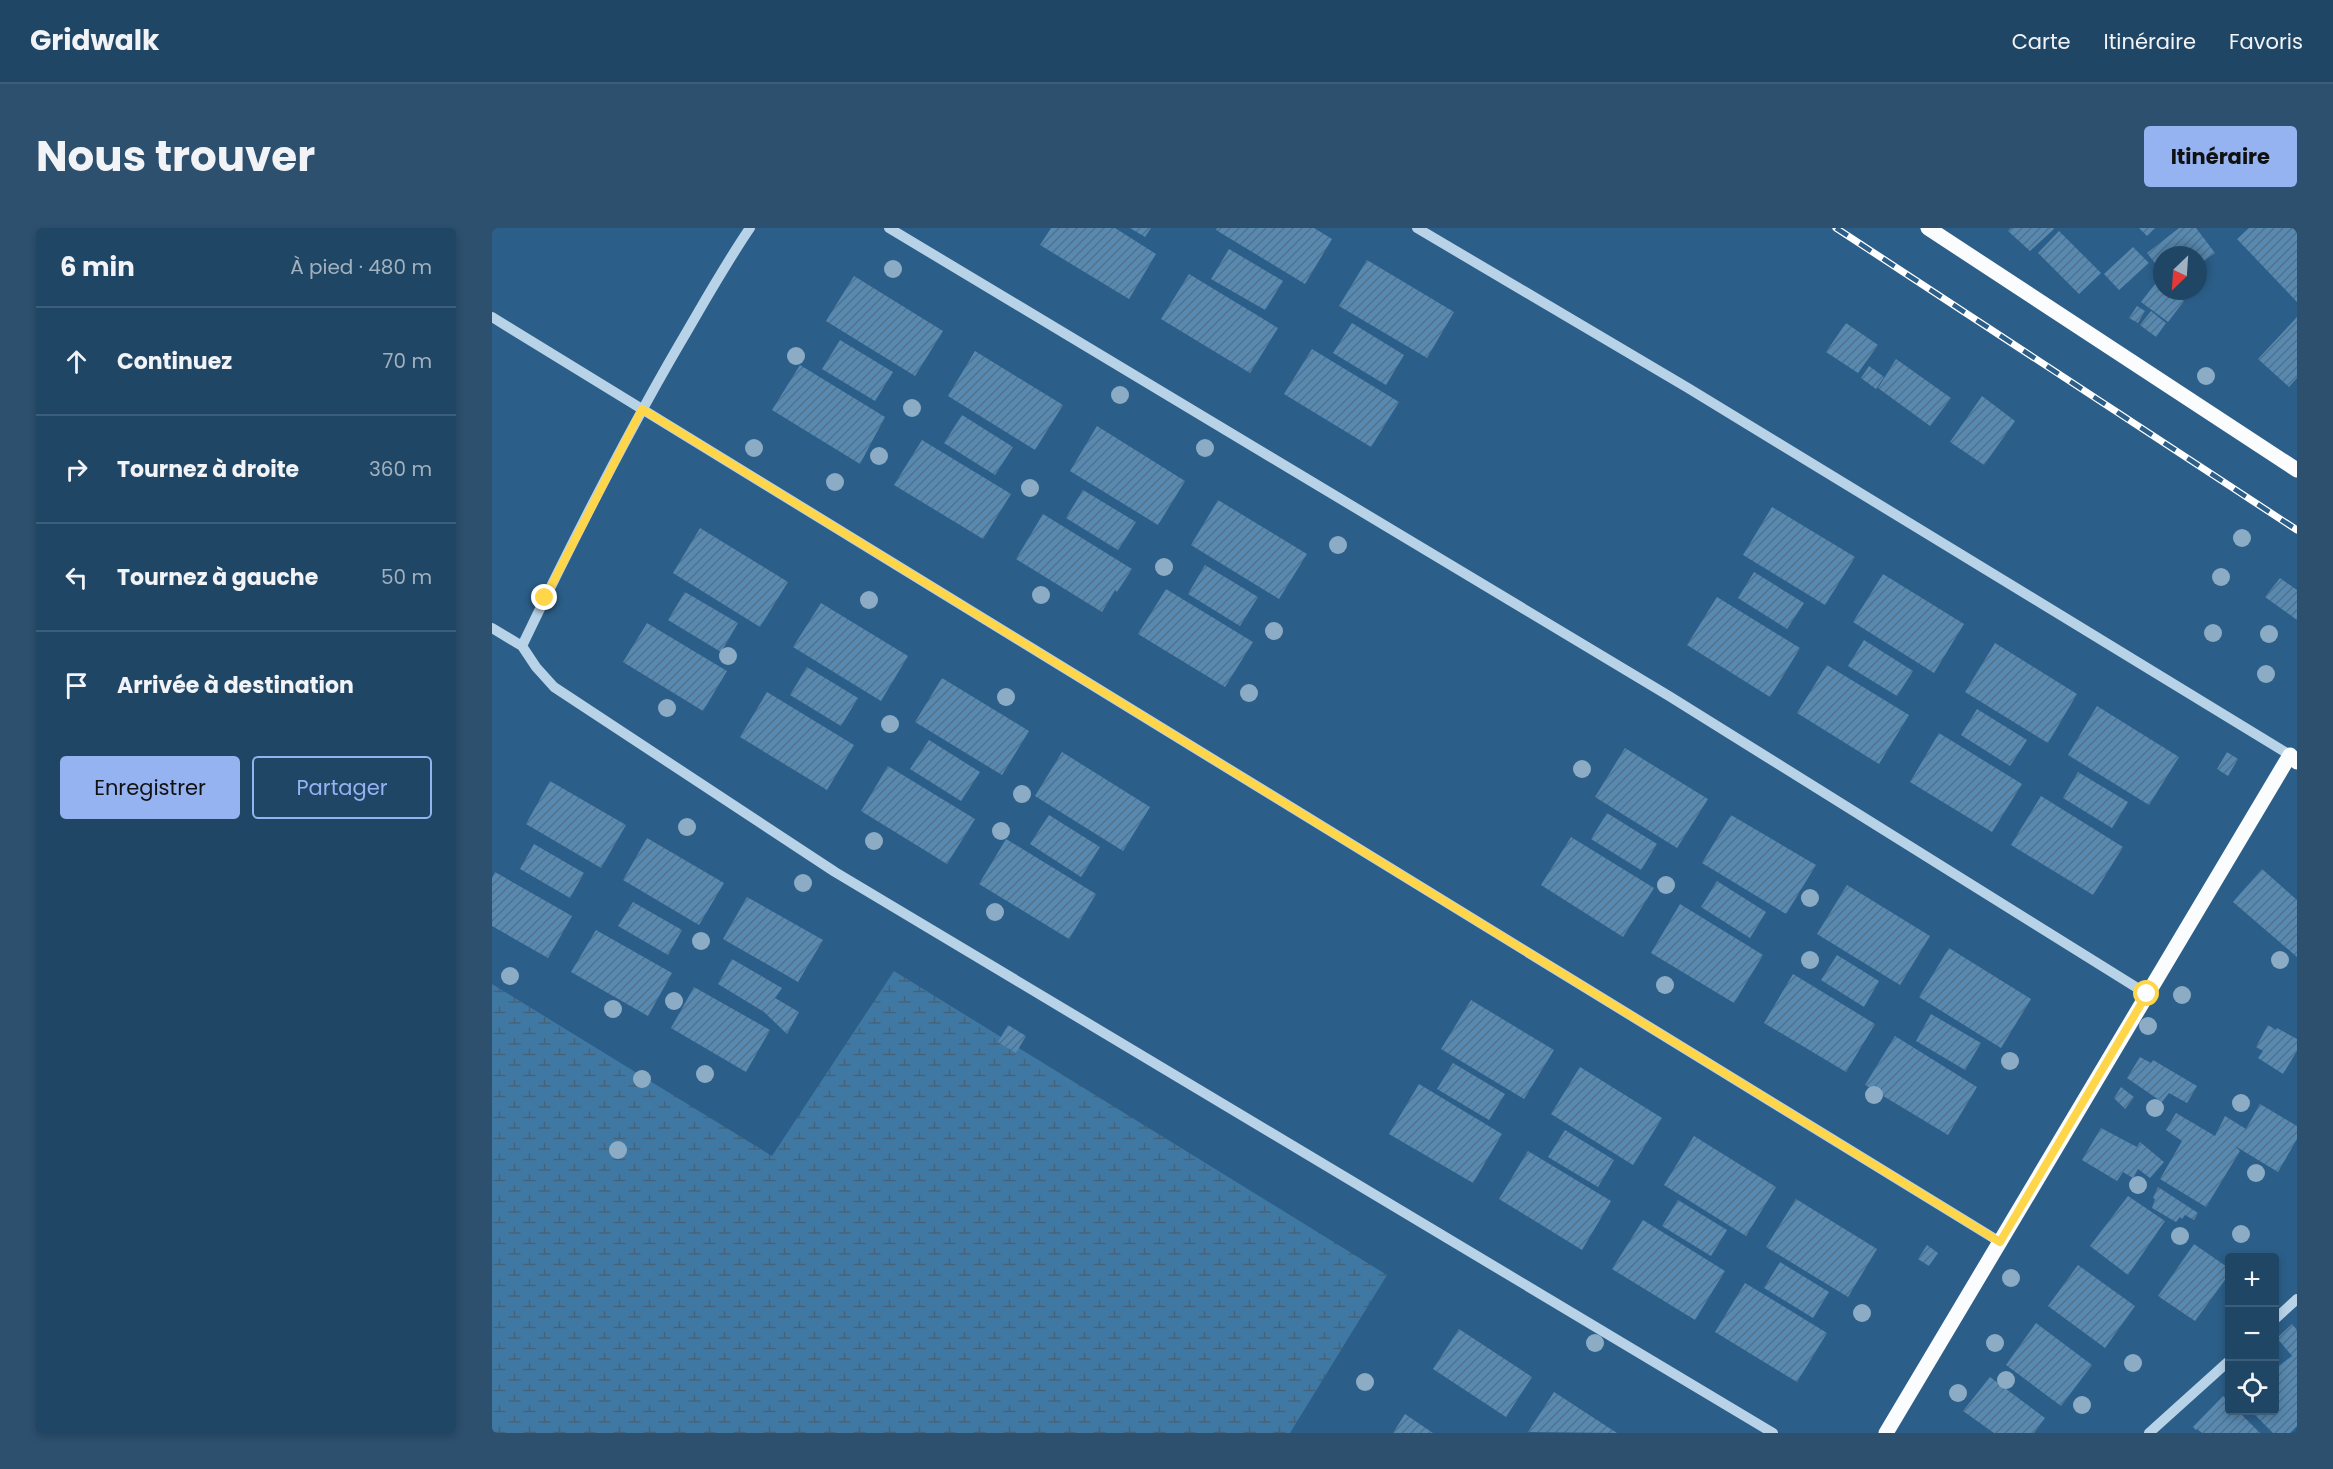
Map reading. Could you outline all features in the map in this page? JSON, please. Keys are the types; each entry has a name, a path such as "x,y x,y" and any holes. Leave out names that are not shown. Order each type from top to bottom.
{"main road":[{"path":"1928,228 2297,470"},
{"path":"1886,1433 2147,994 2293,758"}],"street":[{"path":"522,646 642,409 728,260 750,228"},
{"path":"889,228 1669,696 2147,994"},
{"path":"1417,228 1688,387 2293,758"},
{"path":"492,317 2000,1242"},
{"path":"492,628 522,646 536,667 554,687 835,872 1773,1433"},
{"path":"2279,1316 2295,1305"},
{"path":"2149,1433 2228,1361"}],"green space":[{"path":"894,971 1387,1275 1290,1433 492,1433 492,984 772,1156"}],"building":[{"path":"1051,228 1115,228 1156,254 1129,299 1040,245"},
{"path":"1130,228 1151,228 1145,237"},
{"path":"1217,228 1314,228 1332,239 1305,284 1216,230"},
{"path":"2011,228 2054,229 2030,251 2008,231"},
{"path":"2139,228 2155,228 2147,236"},
{"path":"2179,228 2196,228 2215,253 2207,259 2207,246 2156,246"},
{"path":"2249,228 2293,228 2297,233 2297,302 2237,239"},
{"path":"2059,231 2101,273 2079,294 2038,253"},
{"path":"2133,247 2149,263 2119,290 2104,274"},
{"path":"2153,248 2153,261 2147,253"},
{"path":"1229,249 1283,281 1265,310 1211,279"},
{"path":"1367,260 1454,312 1427,358 1339,306"},
{"path":"1189,274 1278,328 1250,373 1161,319"},
{"path":"854,276 943,331 915,376 826,321"},
{"path":"2153,286 2153,300 2184,301 2168,322 2141,302"},
{"path":"2137,306 2145,311 2138,323 2129,318"},
{"path":"2151,311 2166,323 2156,337 2140,325"},
{"path":"2297,317 2297,378 2289,387 2258,359"},
{"path":"1352,323 1404,355 1386,385 1333,353"},
{"path":"1846,323 1878,345 1858,373 1826,352"},
{"path":"840,340 893,372 875,401 822,369"},
{"path":"1312,349 1399,402 1371,447 1284,394"},
{"path":"975,351 1063,405 1035,450 948,396"},
{"path":"1896,359 1951,398 1930,426 1878,388"},
{"path":"800,365 885,417 860,464 772,410"},
{"path":"1869,366 1884,377 1876,389 1861,378"},
{"path":"1982,396 2015,421 1984,465 1950,442"},
{"path":"962,415 1013,447 995,475 944,443"},
{"path":"1097,426 1185,481 1158,525 1070,471"},
{"path":"922,440 1011,494 983,539 894,485"},
{"path":"1083,490 1136,522 1118,550 1066,518"},
{"path":"1218,500 1307,554 1279,599 1191,545"},
{"path":"1772,507 1855,557 1825,605 1743,555"},
{"path":"1043,514 1132,569 1117,592 1115,590 1102,612 1016,559"},
{"path":"700,528 788,582 760,627 673,573"},
{"path":"1205,565 1258,597 1240,626 1188,594"},
{"path":"1754,572 1804,603 1787,629 1738,598"},
{"path":"1883,574 1964,624 1934,673 1853,622"},
{"path":"2280,578 2297,590 2297,620 2265,597"},
{"path":"1166,589 1253,642 1225,687 1138,634"},
{"path":"685,592 738,623 721,652 668,620"},
{"path":"1717,597 1800,648 1770,697 1687,645"},
{"path":"821,603 908,656 881,701 793,647"},
{"path":"647,623 727,671 703,711 623,662"},
{"path":"1864,640 1913,671 1897,696 1848,666"},
{"path":"1995,643 2077,694 2048,743 1965,692"},
{"path":"1827,665 1909,715 1879,764 1797,713"},
{"path":"807,667 858,698 841,726 790,695"},
{"path":"942,678 1029,731 1002,775 915,722"},
{"path":"767,692 854,745 827,790 740,737"},
{"path":"2097,706 2179,757 2149,805 2068,755"},
{"path":"1977,709 2027,740 2010,766 1961,735"},
{"path":"1939,733 2022,784 1992,832 1910,782"},
{"path":"929,740 980,772 961,801 910,769"},
{"path":"1625,748 1708,799 1677,848 1595,797"},
{"path":"1062,752 1150,807 1123,851 1035,796"},
{"path":"2227,752 2238,759 2228,776 2217,769"},
{"path":"888,766 975,819 947,864 861,811"},
{"path":"2078,772 2128,802 2112,828 2063,798"},
{"path":"550,781 626,825 601,868 526,824"},
{"path":"2041,796 2123,847 2093,895 2011,845"},
{"path":"1607,813 1657,844 1641,870 1591,839"},
{"path":"1049,815 1100,847 1081,877 1030,844"},
{"path":"1731,815 1816,865 1786,914 1702,863"},
{"path":"1571,837 1654,888 1623,937 1541,885"},
{"path":"647,838 724,883 699,925 623,880"},
{"path":"1006,839 1096,894 1069,939 979,884"},
{"path":"534,844 584,873 570,898 520,869"},
{"path":"2262,869 2297,900 2297,957 2233,902"},
{"path":"495,872 572,916 548,958 492,926 492,878"},
{"path":"1717,881 1766,912 1750,938 1701,907"},
{"path":"1847,885 1930,936 1900,985 1817,934"},
{"path":"747,897 823,940 798,982 723,939"},
{"path":"633,902 682,930 668,955 618,926"},
{"path":"1680,904 1763,955 1734,1003 1651,953"},
{"path":"596,930 672,973 648,1016 571,972"},
{"path":"1949,948 2031,999 2001,1048 1919,997"},
{"path":"1837,955 1879,981 1864,1007 1821,980"},
{"path":"732,959 782,988 775,998 799,1012 787,1034 764,1012 718,984"},
{"path":"1793,974 1875,1024 1846,1072 1764,1023"},
{"path":"694,987 770,1030 746,1072 671,1028"},
{"path":"1471,1000 1554,1050 1524,1099 1441,1049"},
{"path":"1931,1014 1981,1043 1965,1070 1916,1041"},
{"path":"1008,1025 1026,1036 1016,1053 998,1042"},
{"path":"2268,1025 2297,1039 2297,1051 2283,1074 2258,1058 2263,1051 2256,1047"},
{"path":"1895,1036 1977,1087 1948,1135 1865,1085"},
{"path":"2140,1057 2151,1063 2153,1060 2197,1086 2187,1103 2169,1093 2162,1102 2127,1078"},
{"path":"1453,1063 1505,1094 1489,1120 1437,1089"},
{"path":"1580,1067 1662,1118 1633,1165 1551,1114"},
{"path":"1419,1084 1502,1134 1473,1183 1389,1134"},
{"path":"2121,1087 2134,1097 2125,1109 2114,1098"},
{"path":"2260,1104 2297,1126 2297,1139 2278,1172 2235,1146 2240,1151 2206,1207 2160,1179 2182,1141 2166,1130 2176,1113 2215,1136 2225,1116 2246,1129"},
{"path":"2101,1128 2137,1147 2140,1142 2164,1162 2150,1178 2138,1169 2133,1178 2123,1172 2117,1181 2082,1160"},
{"path":"1565,1130 1614,1160 1598,1187 1548,1157"},
{"path":"1694,1136 1776,1187 1746,1236 1664,1185"},
{"path":"1528,1151 1611,1201 1582,1250 1499,1199"},
{"path":"2158,1187 2198,1213 2194,1220 2185,1215 2176,1222 2152,1208"},
{"path":"2128,1196 2165,1221 2128,1275 2090,1246"},
{"path":"1796,1199 1877,1249 1848,1297 1766,1247"},
{"path":"1678,1200 1727,1230 1711,1256 1662,1226"},
{"path":"1643,1220 1725,1271 1695,1320 1612,1269"},
{"path":"2194,1244 2225,1266 2225,1280 2195,1321 2158,1296"},
{"path":"1927,1245 1938,1253 1929,1266 1918,1259"},
{"path":"1780,1262 1829,1292 1813,1318 1764,1288"},
{"path":"2078,1265 2135,1306 2105,1348 2048,1306"},
{"path":"1745,1283 1827,1333 1797,1382 1715,1332"},
{"path":"2036,1323 2092,1365 2061,1406 2006,1365"},
{"path":"2292,1324 2297,1330 2297,1426 2290,1433 2273,1433 2255,1415 2279,1415 2279,1364 2292,1356 2279,1340 2279,1336"},
{"path":"1459,1329 1532,1377 1506,1417 1433,1369"},
{"path":"1990,1377 2045,1418 2034,1433 1994,1433 1963,1411"},
{"path":"1554,1392 1617,1433 1528,1432"},
{"path":"2223,1396 2225,1415 2242,1415 2260,1433 2202,1433 2193,1427"},
{"path":"1405,1414 1433,1433 1393,1433"}],"railway":[{"path":"1836,228 2297,530"}],"route":[{"path":"545,598 642,409 2000,1242 2147,994"}]}
